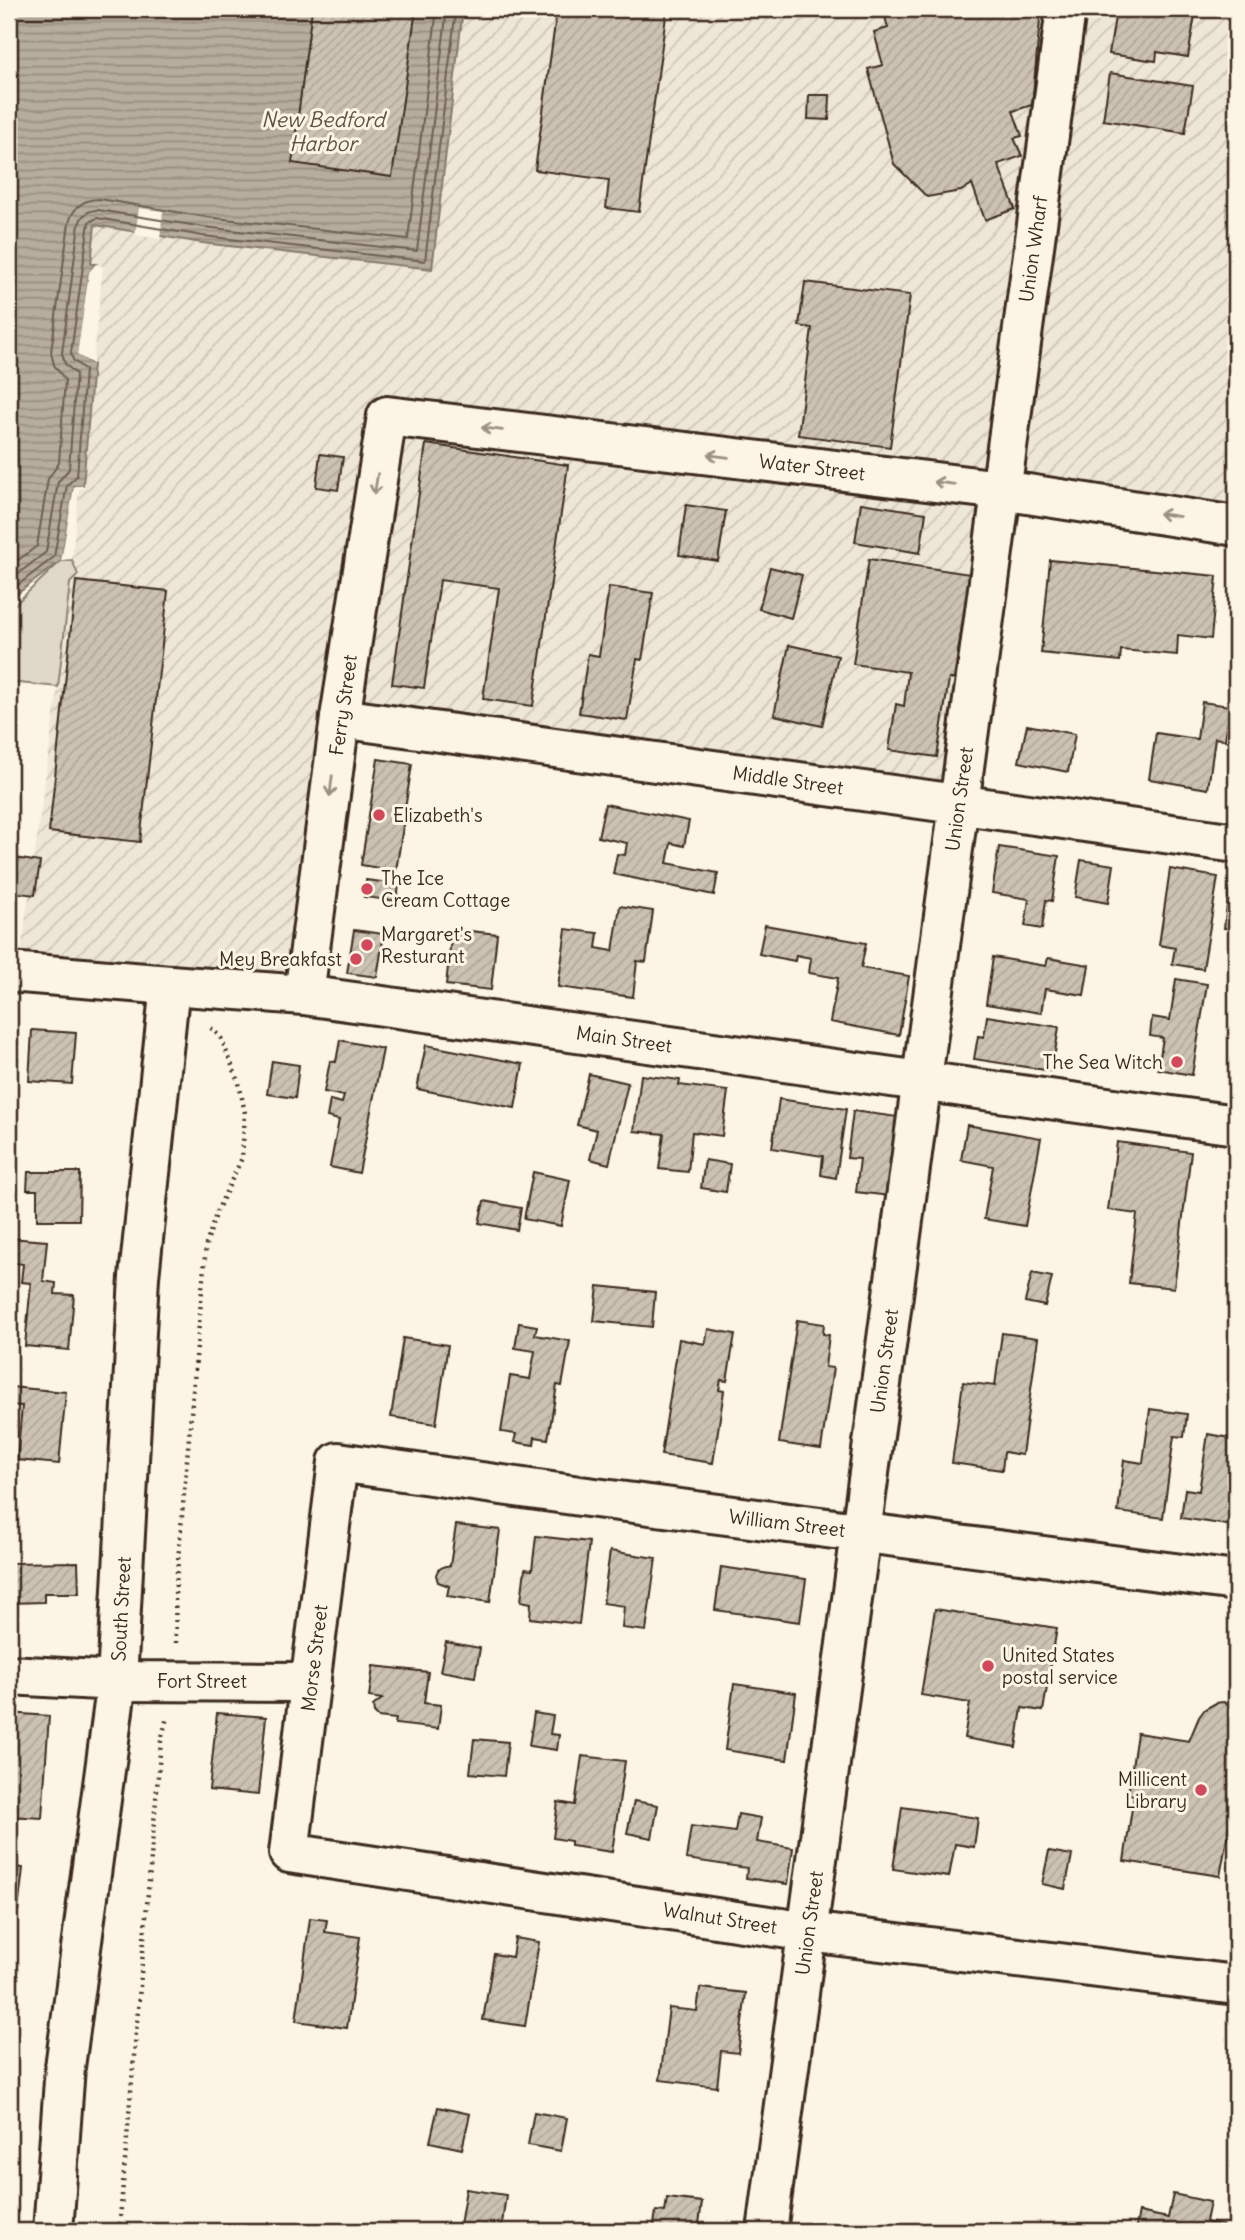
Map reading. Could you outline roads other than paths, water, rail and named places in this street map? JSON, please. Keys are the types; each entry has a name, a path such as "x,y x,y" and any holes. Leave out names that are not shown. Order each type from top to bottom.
{"street":[{"name":"Union Wharf","path":"1001,490 1066,9"},
{"name":"Water Street","path":"387,416 1001,490 1236,526"},
{"name":"Ferry Street","path":"304,995 340,718 387,416"},
{"name":"Union Street","path":"767,2231 1001,490"},
{"name":"Middle Street","path":"340,718 1236,843"},
{"name":"Main Street","path":"9,972 304,995 922,1079 1236,1125"},
{"name":"South Street","path":"53,2231 65,2067 117,1681 139,1277 170,985"},
{"name":"William Street","path":"338,1462 1236,1581"},
{"name":"Morse Street","path":"289,1853 338,1462"},
{"name":"Fort Street","path":"9,1675 117,1681 311,1682"},
{"name":"Walnut Street","path":"289,1853 807,1932 1236,1985"}],"water":[{"name":"New Bedford Harbor","path":"9,9 463,9 432,269 202,243 95,225 91,264 96,264 89,273 78,355 93,364 83,486 74,486 61,561 9,600"}],"place":[{"name":"Elizabeth's","path":"379,815"},
{"name":"The Ice Cream Cottage","path":"367,889"},
{"name":"Margaret's Resturant","path":"367,945"},
{"name":"Mey Breakfast","path":"356,959"},
{"name":"The Sea Witch","path":"1177,1062"},
{"name":"United States postal service","path":"988,1666"},
{"name":"Millicent Library","path":"1201,1790"}]}
